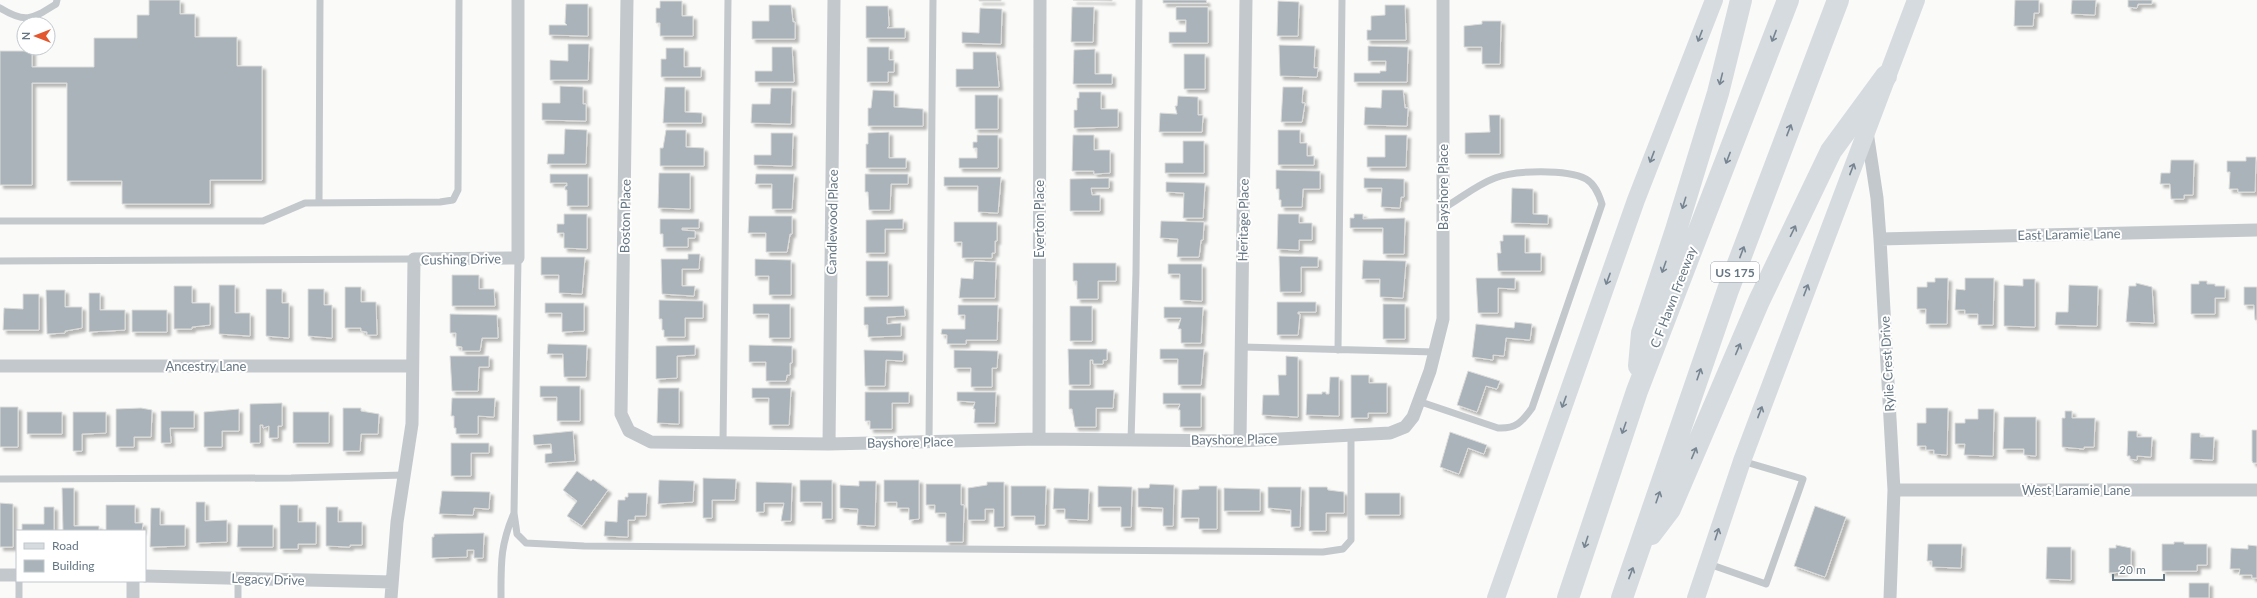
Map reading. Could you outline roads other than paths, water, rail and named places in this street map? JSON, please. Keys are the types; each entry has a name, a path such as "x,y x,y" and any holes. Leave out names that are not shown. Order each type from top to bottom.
{"highway":[{"path":"1636,391 1642,333 1676,230 1718,93 1741,0"},
{"name":"C F Hawn Freeway","path":"1568,598 1636,391 1788,0"},
{"name":"US 175","path":"1622,598 1728,290 1838,0"},
{"path":"1640,548 1670,509 1759,301 1831,151 1886,76"}],"main road":[{"path":"1496,598 1636,200 1714,0"},
{"path":"1696,598 1742,461 1886,76 1916,0"}],"street":[{"name":"Cushing Drive","path":"391,598 397,522 412,424 414,260 518,258 518,0"},
{"name":"Boston Place","path":"627,0 621,414 629,431"},
{"name":"Candlewood Place","path":"829,444 834,0"},
{"name":"Everton Place","path":"1039,439 1040,0"},
{"name":"Heritage Place","path":"1240,440 1246,0"},
{"name":"Bayshore Place","path":"629,431 650,442 829,444 1039,439 1240,440 1390,433 1405,427 1412,417 1418,401 1443,319 1443,0"},
{"name":"Rylie Crest Drive","path":"1867,130 1877,198 1894,490 1890,598"},
{"name":"East Laramie Lane","path":"1880,239 2257,230"},
{"name":"Ancestry Lane","path":"0,366 412,366"},
{"name":"West Laramie Lane","path":"1894,490 2257,490"},
{"path":"0,575 16,575"},
{"name":"Legacy Drive","path":"146,576 392,582"},
{"path":"133,582 133,598"}],"lane":[{"path":"0,8 16,17 35,18 56,4 57,0"},
{"path":"319,203 320,0"},
{"path":"0,221 263,221 305,203 440,202 453,200 458,190 459,0"},
{"path":"723,443 728,0"},
{"path":"929,442 933,0"},
{"path":"1130,440 1136,273 1139,0"},
{"path":"1338,350 1342,0"},
{"path":"1418,401 1498,428 1508,429 1517,426 1524,421 1532,408 1602,204 1598,192 1587,180 1581,177 1554,173 1515,173 1484,183 1442,209"},
{"path":"518,258 514,513 517,534 526,543 1323,552 1343,549 1351,540 1351,435"},
{"path":"0,261 414,260"},
{"path":"1242,347 1434,352"},
{"path":"1708,564 1766,584 1803,479 1742,461"},
{"path":"0,479 283,478 404,475"},
{"path":"501,598 501,560 504,537 514,513"},
{"path":"238,578 238,598"},
{"path":"19,582 19,598"}]}
